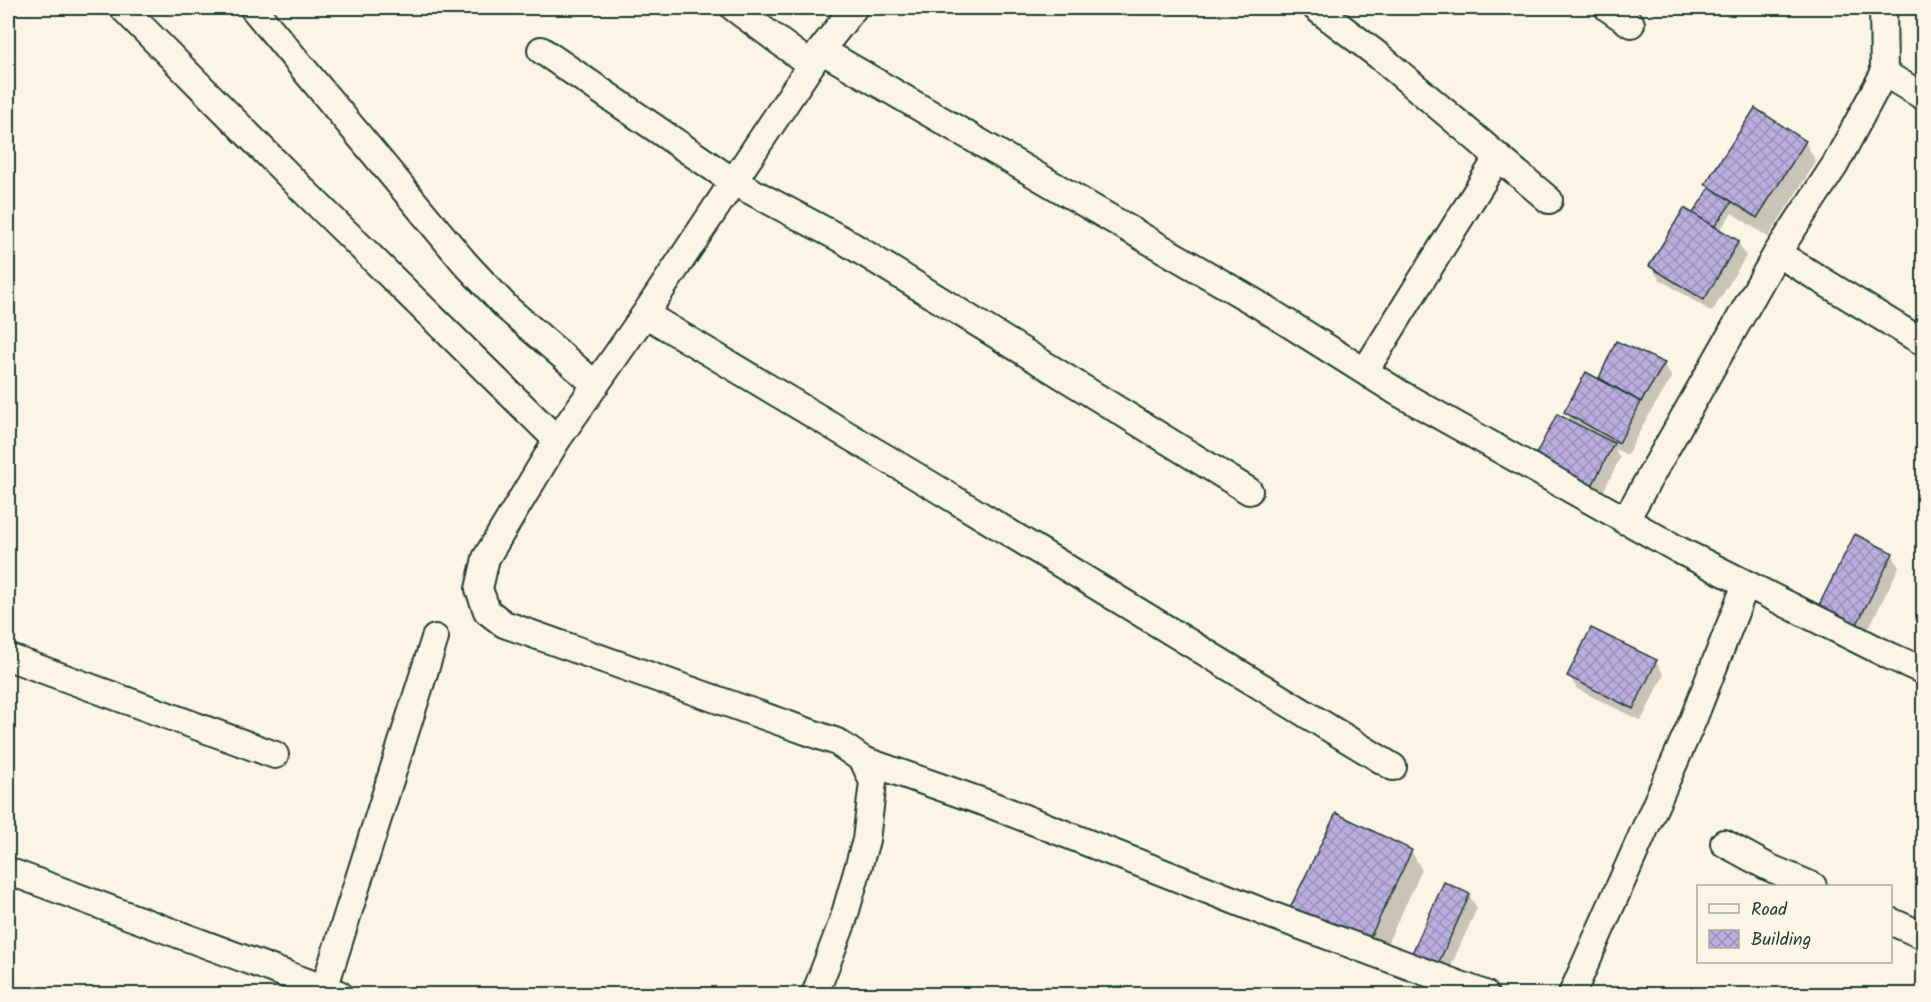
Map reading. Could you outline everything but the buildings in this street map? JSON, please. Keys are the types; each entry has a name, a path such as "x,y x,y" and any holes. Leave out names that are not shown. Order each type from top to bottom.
{"street":[{"path":"123,8 304,191 557,440"},
{"path":"253,8 465,263 507,308 596,385"},
{"path":"734,8 816,58 1256,303 1399,393 1625,521 1746,584 1923,671"},
{"path":"854,8 816,58 645,314 557,440 486,558 479,590 487,611 504,624 837,742 863,760 989,804 1271,915 1485,994"},
{"path":"1316,8 1378,56 1549,200"},
{"path":"1608,8 1631,24"},
{"path":"1625,521 1777,254 1835,165 1884,72 1883,8"},
{"path":"541,50 734,182 843,240 1249,491"},
{"path":"1884,72 1923,97"},
{"path":"1365,371 1498,157"},
{"path":"1777,254 1923,343"},
{"path":"645,314 1393,766"},
{"path":"1572,994 1693,720 1746,584"},
{"path":"8,872 332,992 435,638"},
{"path":"8,657 274,755"},
{"path":"815,994 843,921 866,840 873,782 863,760"},
{"path":"1724,843 1768,867 1811,885"},
{"path":"1892,922 1923,936"}]}
